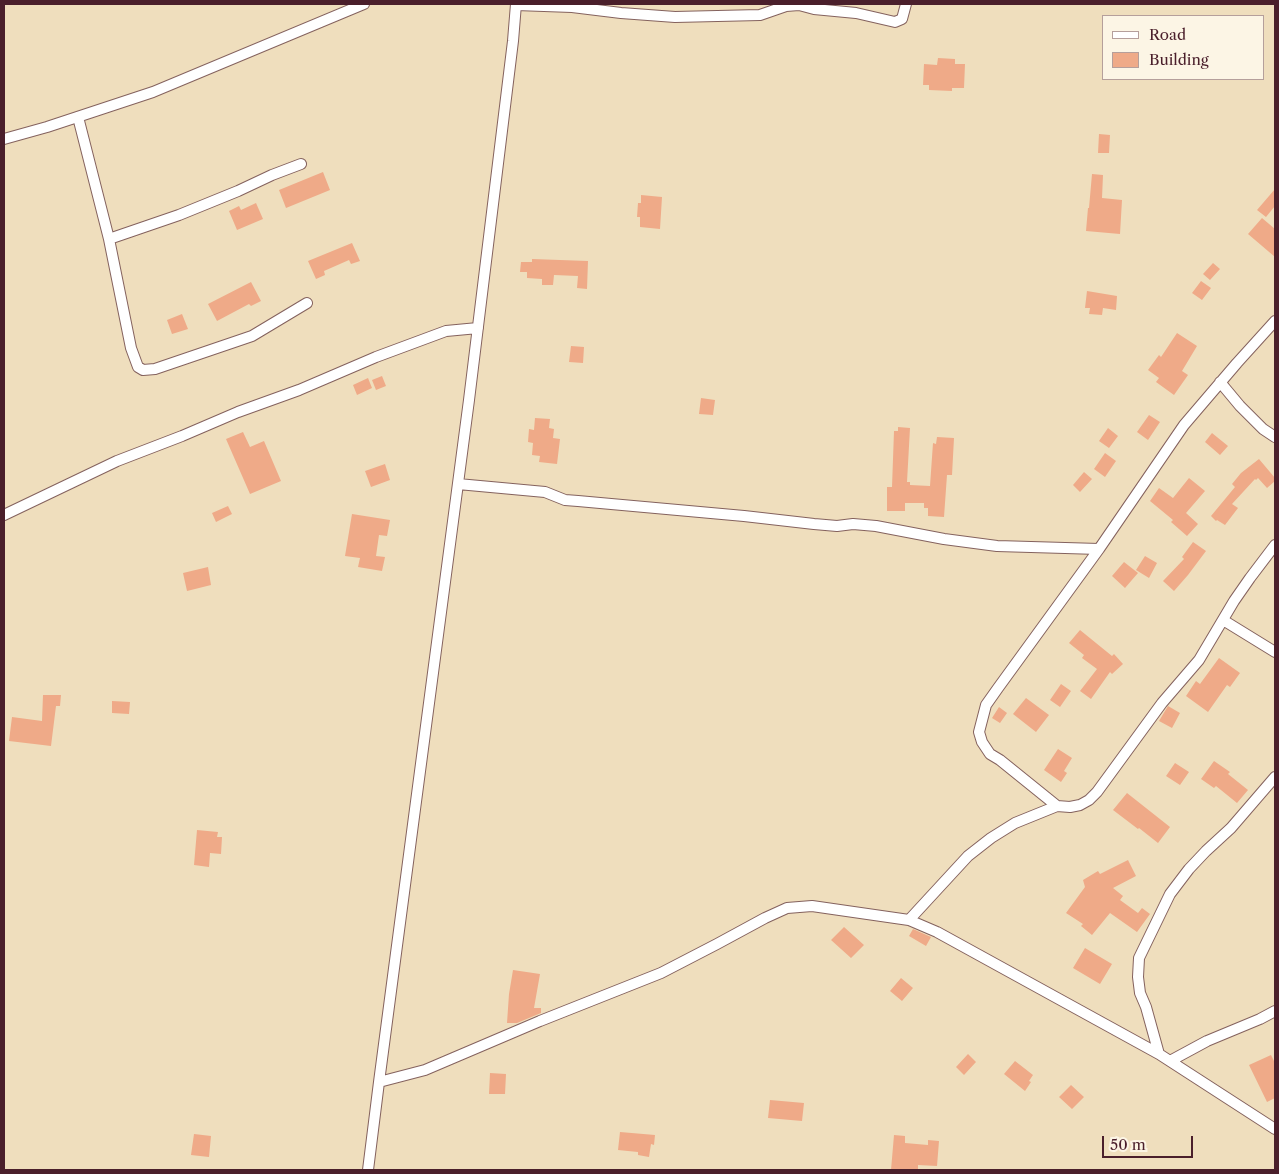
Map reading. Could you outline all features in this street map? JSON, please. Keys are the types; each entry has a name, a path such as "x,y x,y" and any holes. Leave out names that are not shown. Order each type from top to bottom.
{"street":[{"path":"4,139 152,92 364,4"},
{"path":"368,1170 478,328 516,4 572,7 675,17 760,15 786,6 799,5 814,9 856,13 895,22 902,19 906,4"},
{"path":"78,117 109,239 132,348 138,367 143,370 155,369 252,336 307,302"},
{"path":"109,239 179,215 301,164"},
{"path":"1057,806 990,754 982,742 980,732 986,705 1099,549 1184,425 1220,382 1274,324"},
{"path":"4,515 117,461 238,412 299,390 376,357 446,331 478,328"},
{"path":"1220,382 1240,406 1263,429 1275,437"},
{"path":"458,484 545,492 565,500 837,526 853,524 876,526 944,539 997,546 1099,549"},
{"path":"909,920 968,856 991,838 1015,823 1057,806 1070,807 1080,805 1097,792 1162,703 1199,660 1227,611 1275,545"},
{"path":"1223,620 1275,652"},
{"path":"1159,1054 1146,1007 1140,994 1138,977 1140,958 1170,894 1189,869 1230,828 1275,777"},
{"path":"379,1082 425,1070 540,1021 661,973 787,908 812,906 909,920 937,932 1159,1054 1275,1129"},
{"path":"1170,1061 1207,1041 1275,1011"}],"building":[{"path":"938,58 955,59 955,64 965,64 964,88 952,88 952,91 929,90 929,85 923,85 924,64 937,65"},
{"path":"1099,134 1110,135 1109,153 1098,153"},
{"path":"323,172 330,190 286,208 279,190"},
{"path":"1092,174 1103,175 1102,198 1122,200 1120,234 1086,231"},
{"path":"1275,189 1275,206 1266,217 1257,210"},
{"path":"641,195 662,197 660,229 640,227 640,217 637,217 638,203 641,203"},
{"path":"256,203 263,219 237,230 229,211 239,206 241,210"},
{"path":"1262,218 1275,229 1275,257 1248,234"},
{"path":"352,243 360,261 351,264 349,260 324,271 325,275 316,279 308,261"},
{"path":"532,259 588,261 587,289 577,288 578,276 554,275 553,285 542,285 542,279 527,278 527,272 520,272 521,262 532,262"},
{"path":"1213,263 1220,269 1210,280 1203,274"},
{"path":"1201,281 1211,288 1202,300 1192,293"},
{"path":"251,282 261,301 251,306 249,304 217,321 208,304"},
{"path":"1087,291 1117,296 1116,310 1103,308 1102,315 1089,314 1090,308 1085,308"},
{"path":"182,314 188,329 172,334 167,320"},
{"path":"1177,333 1197,346 1182,371 1188,375 1174,395 1156,382 1159,378 1148,370 1159,355 1161,357"},
{"path":"571,346 584,347 583,363 569,362"},
{"path":"382,376 386,386 376,390 372,380"},
{"path":"368,378 372,388 357,395 353,385"},
{"path":"701,398 715,400 713,415 699,414"},
{"path":"1149,415 1160,422 1148,440 1137,432"},
{"path":"535,418 550,419 549,428 554,429 553,438 560,439 557,464 539,462 540,456 532,455 533,443 528,442 529,429 534,430"},
{"path":"898,427 910,428 907,482 910,482 910,485 930,486 933,443 936,444 937,437 954,438 952,475 947,475 944,517 928,516 928,508 924,508 924,503 905,503 905,511 887,511 887,487 892,487 894,431 898,431"},
{"path":"1108,428 1118,436 1109,448 1099,441"},
{"path":"243,432 250,447 264,441 281,481 250,494 226,439"},
{"path":"1212,433 1228,446 1220,455 1205,442"},
{"path":"1105,453 1116,461 1105,477 1094,469"},
{"path":"1259,459 1275,478 1275,481 1267,488 1258,478 1255,479 1232,504 1238,508 1225,525 1216,521 1211,516 1235,487 1232,484 1241,473"},
{"path":"385,464 390,480 371,487 365,471"},
{"path":"1084,472 1092,479 1080,492 1073,485"},
{"path":"1189,478 1205,491 1186,513 1198,524 1187,536 1171,522 1173,520 1150,501 1159,488 1173,498"},
{"path":"228,506 232,514 216,522 212,513"},
{"path":"352,514 390,520 387,536 379,535 376,556 385,557 382,571 358,567 360,558 345,556"},
{"path":"1193,542 1206,551 1174,591 1163,581 1184,559 1182,557"},
{"path":"1145,556 1157,563 1149,578 1136,570"},
{"path":"1124,562 1138,573 1125,588 1112,576"},
{"path":"208,567 211,585 187,591 183,573"},
{"path":"1080,630 1112,656 1114,654 1123,664 1112,674 1110,672 1091,699 1080,691 1097,669 1082,658 1084,655 1069,643"},
{"path":"1219,658 1240,673 1230,687 1227,685 1208,712 1186,696 1196,681 1200,684"},
{"path":"1061,684 1071,691 1060,707 1050,700"},
{"path":"43,695 61,695 60,706 56,706 51,746 9,741 12,717 42,721"},
{"path":"1026,698 1049,715 1036,732 1013,714"},
{"path":"112,701 130,702 129,714 112,713"},
{"path":"1168,706 1180,713 1172,728 1159,721"},
{"path":"999,707 1007,713 1000,723 992,718"},
{"path":"1058,749 1072,758 1064,771 1067,773 1061,782 1044,770"},
{"path":"1214,761 1230,772 1228,774 1248,790 1237,803 1216,786 1214,788 1201,779"},
{"path":"1175,763 1189,772 1180,785 1166,776"},
{"path":"1127,793 1170,827 1158,843 1113,810"},
{"path":"197,830 218,832 217,837 222,837 221,854 210,853 209,867 194,865"},
{"path":"1128,860 1136,876 1113,888 1123,896 1120,900 1138,913 1142,908 1150,914 1137,932 1110,913 1092,935 1081,926 1083,924 1066,913 1085,887 1083,880 1098,871 1100,874"},
{"path":"844,927 864,945 851,958 831,940"},
{"path":"913,929 931,937 926,946 909,936"},
{"path":"1085,948 1112,964 1100,984 1073,968"},
{"path":"513,970 540,974 534,1008 541,1008 541,1013 517,1023 507,1023 509,994"},
{"path":"901,978 913,988 902,1001 890,991"},
{"path":"968,1054 976,1062 964,1075 956,1067"},
{"path":"1271,1055 1275,1063 1275,1098 1267,1102 1249,1065"},
{"path":"1015,1061 1033,1075 1025,1091 1004,1074"},
{"path":"490,1073 506,1074 505,1094 489,1094"},
{"path":"1071,1085 1084,1097 1072,1109 1059,1097"},
{"path":"770,1100 804,1103 802,1121 768,1118"},
{"path":"620,1132 655,1135 654,1145 651,1144 649,1157 638,1155 638,1152 618,1150"},
{"path":"194,1134 211,1136 209,1157 191,1155"},
{"path":"894,1135 905,1136 905,1143 928,1145 928,1140 939,1141 937,1166 918,1165 918,1170 891,1170"}]}
